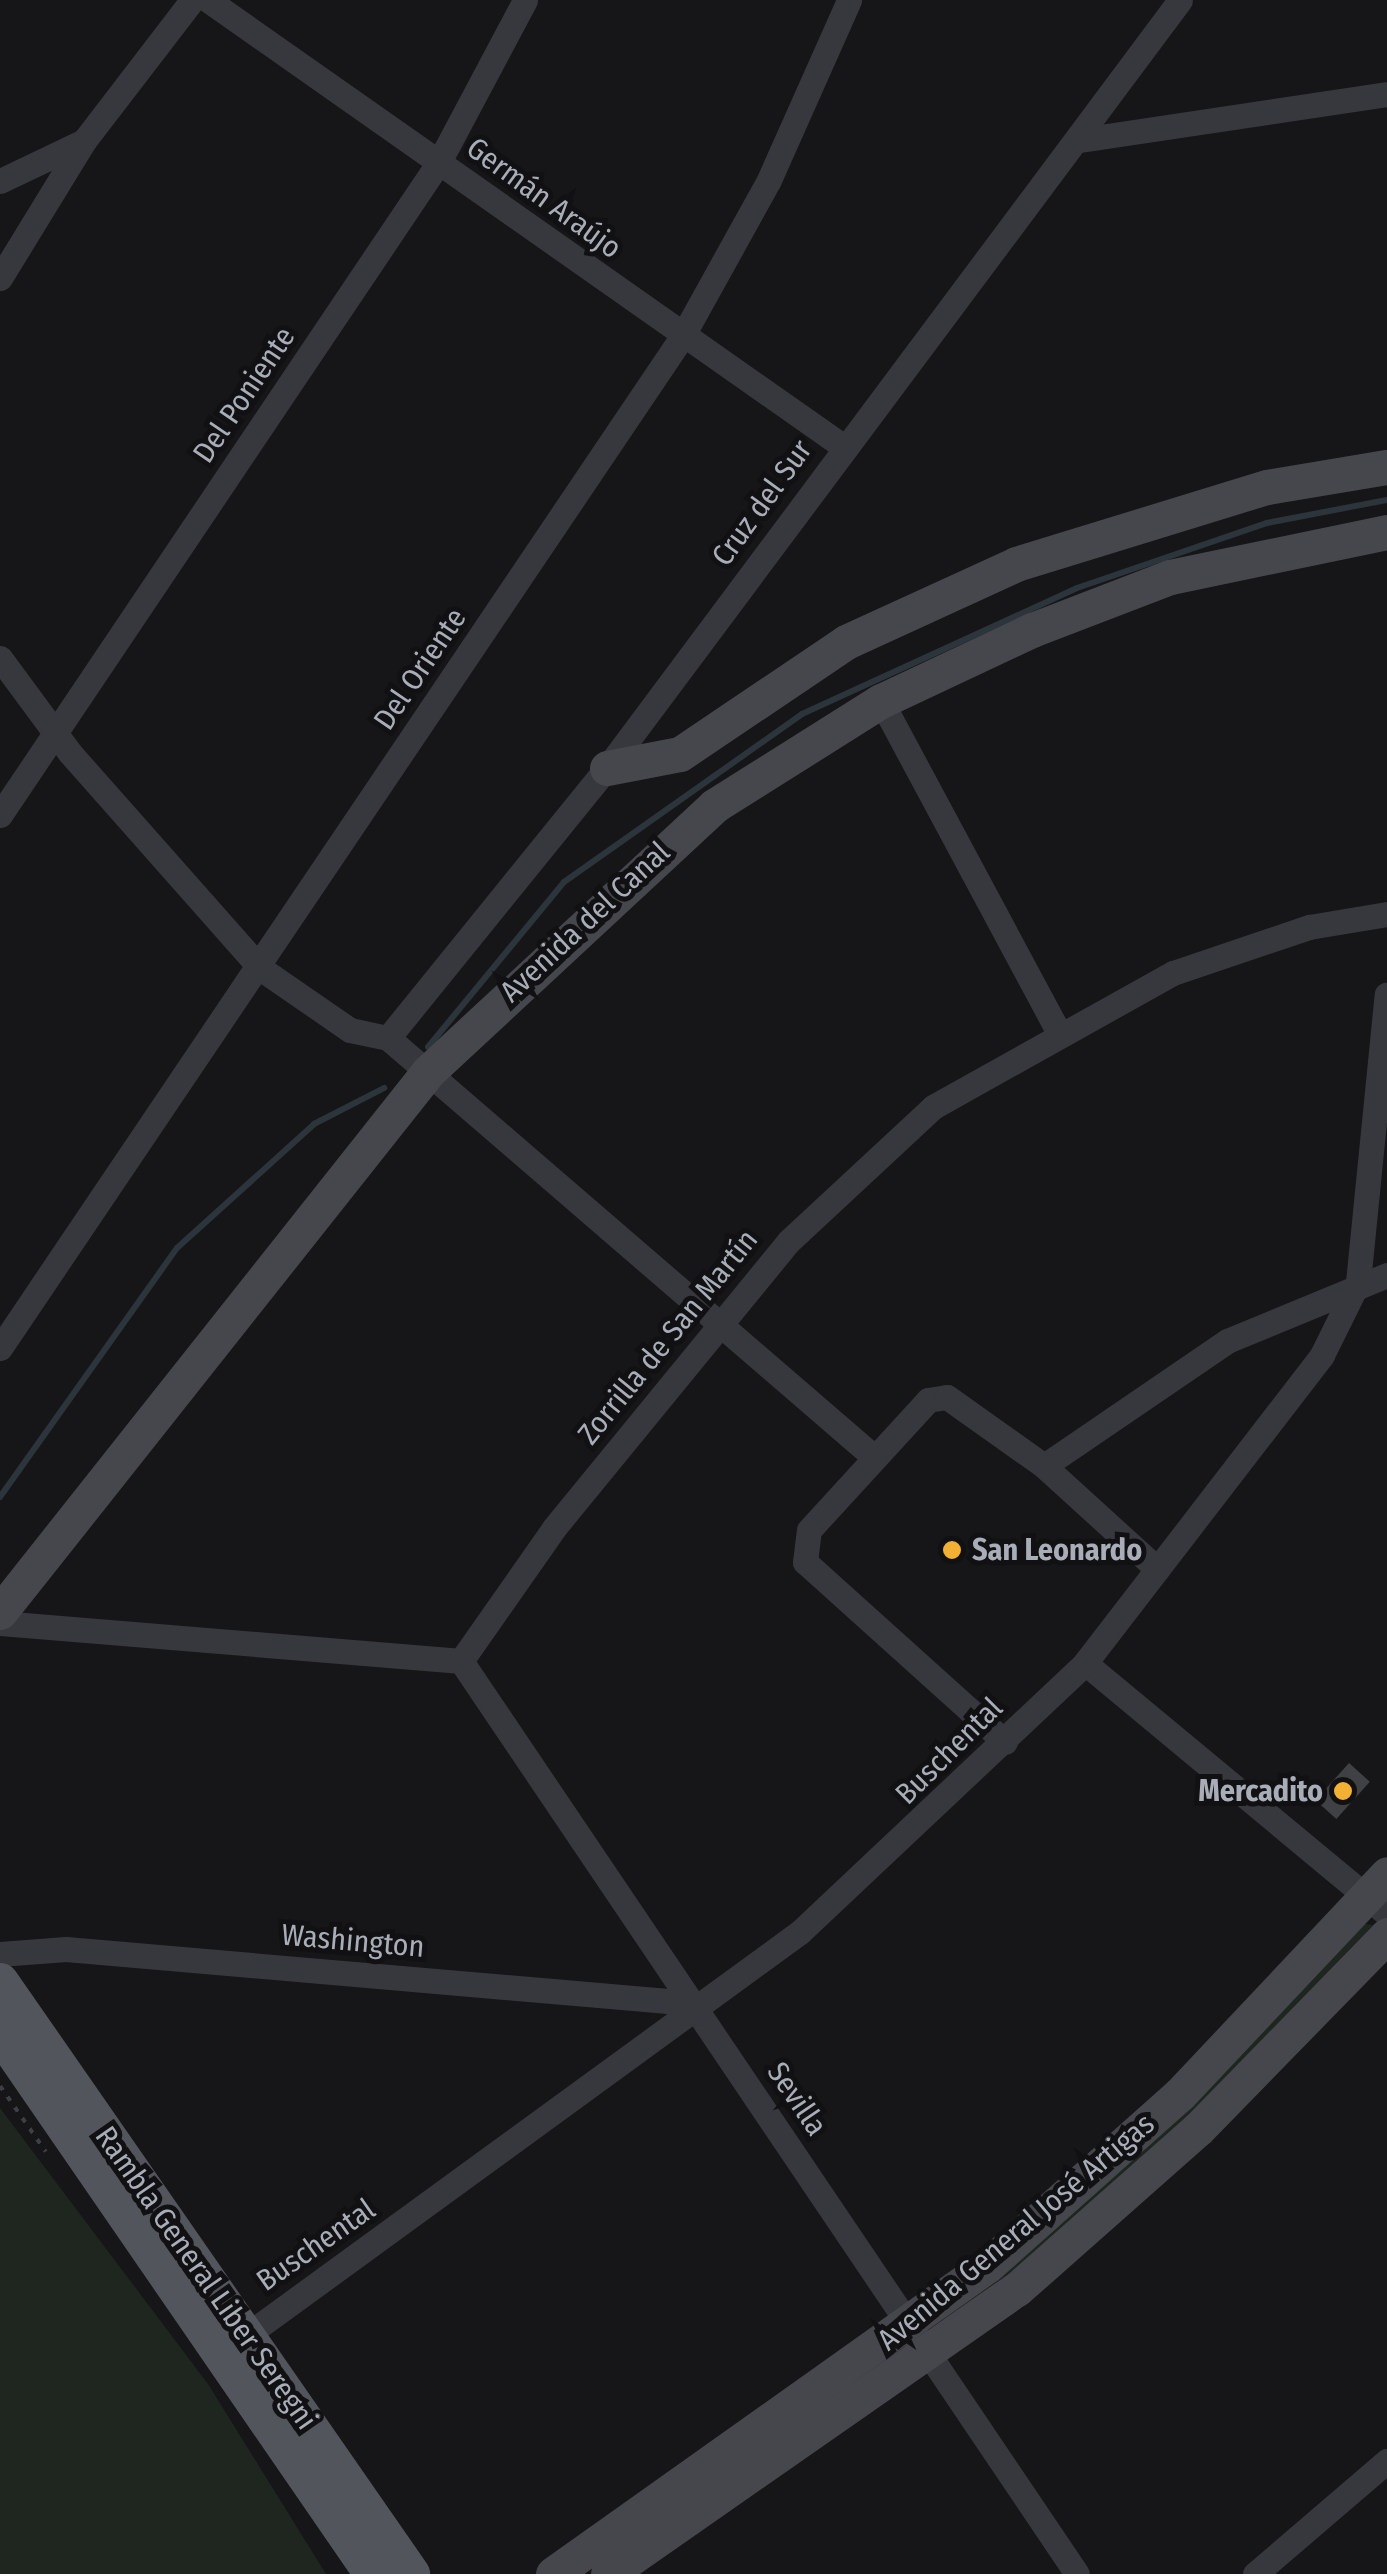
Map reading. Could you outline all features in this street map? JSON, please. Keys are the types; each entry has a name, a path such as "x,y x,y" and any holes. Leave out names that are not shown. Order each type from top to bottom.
{"main road":[{"name":"Rambla General Liber Seregni","path":"0,1982 411,2574"},
{"name":"Rambla General Liber Seregni","path":"0,2032 372,2574"}],"street":[{"path":"0,278 84,141 192,0"},
{"name":"Germán Araújo","path":"208,0 844,447"},
{"name":"Del Poniente","path":"0,815 439,162 525,0"},
{"name":"Del Oriente","path":"0,1348 260,968 682,336 769,180 849,0"},
{"name":"Cruz del Sur","path":"388,1038 607,768 844,447 1080,140 1180,0"},
{"path":"1080,140 1387,94"},
{"path":"0,180 84,141"},
{"path":"607,768 680,754 846,642 1016,564 1249,492 1387,467"},
{"name":"Avenida del Canal","path":"0,1612 428,1072 699,818 881,701 1170,577 1387,532"},
{"path":"0,658 56,732 260,968 350,1030 388,1038 722,1321 874,1457"},
{"path":"881,701 1058,1033"},
{"name":"Zorrilla de San Martín","path":"460,1661 554,1528 722,1321 866,1164 934,1108 1058,1033 1173,973 1309,927 1387,914"},
{"name":"Buschental","path":"246,2334 700,2012 898,1847 1085,1663 1322,1355 1358,1282 1387,994"},
{"path":"1044,1466 1227,1342 1358,1282 1387,1274"},
{"path":"1005,1742 806,1562 809,1530 928,1400 948,1398 1044,1466 1157,1569"},
{"path":"0,1623 460,1661"},
{"name":"Sevilla","path":"460,1661 1077,2574"},
{"path":"1085,1663 1380,1896"},
{"name":"Avenida General José Artigas","path":"919,2342 1180,2094 1380,1896"},
{"name":"Avenida General José Artigas","path":"552,2574 606,2563 919,2342 1198,2129 1387,1936"},
{"name":"Washington","path":"0,1954 66,1949 668,2001 700,2012"},
{"path":"1255,2574 1387,2461"}],"shaded area":[{"path":"1358,1923 1373,1925 1105,2202 930,2332"},
{"path":"0,2108 208,2384 326,2574 0,2574"}],"building":[{"name":"Mercadito","path":"1349,1763 1370,1782 1336,1819 1316,1800"}],"waterway":[{"path":"428,1047 564,882 802,714 1077,588 1267,523 1387,500"},
{"path":"0,1497 177,1248 314,1124 384,1088"}],"place":[{"name":"San Leonardo","path":"952,1550"},
{"name":"Mercadito","path":"1343,1791"}]}
